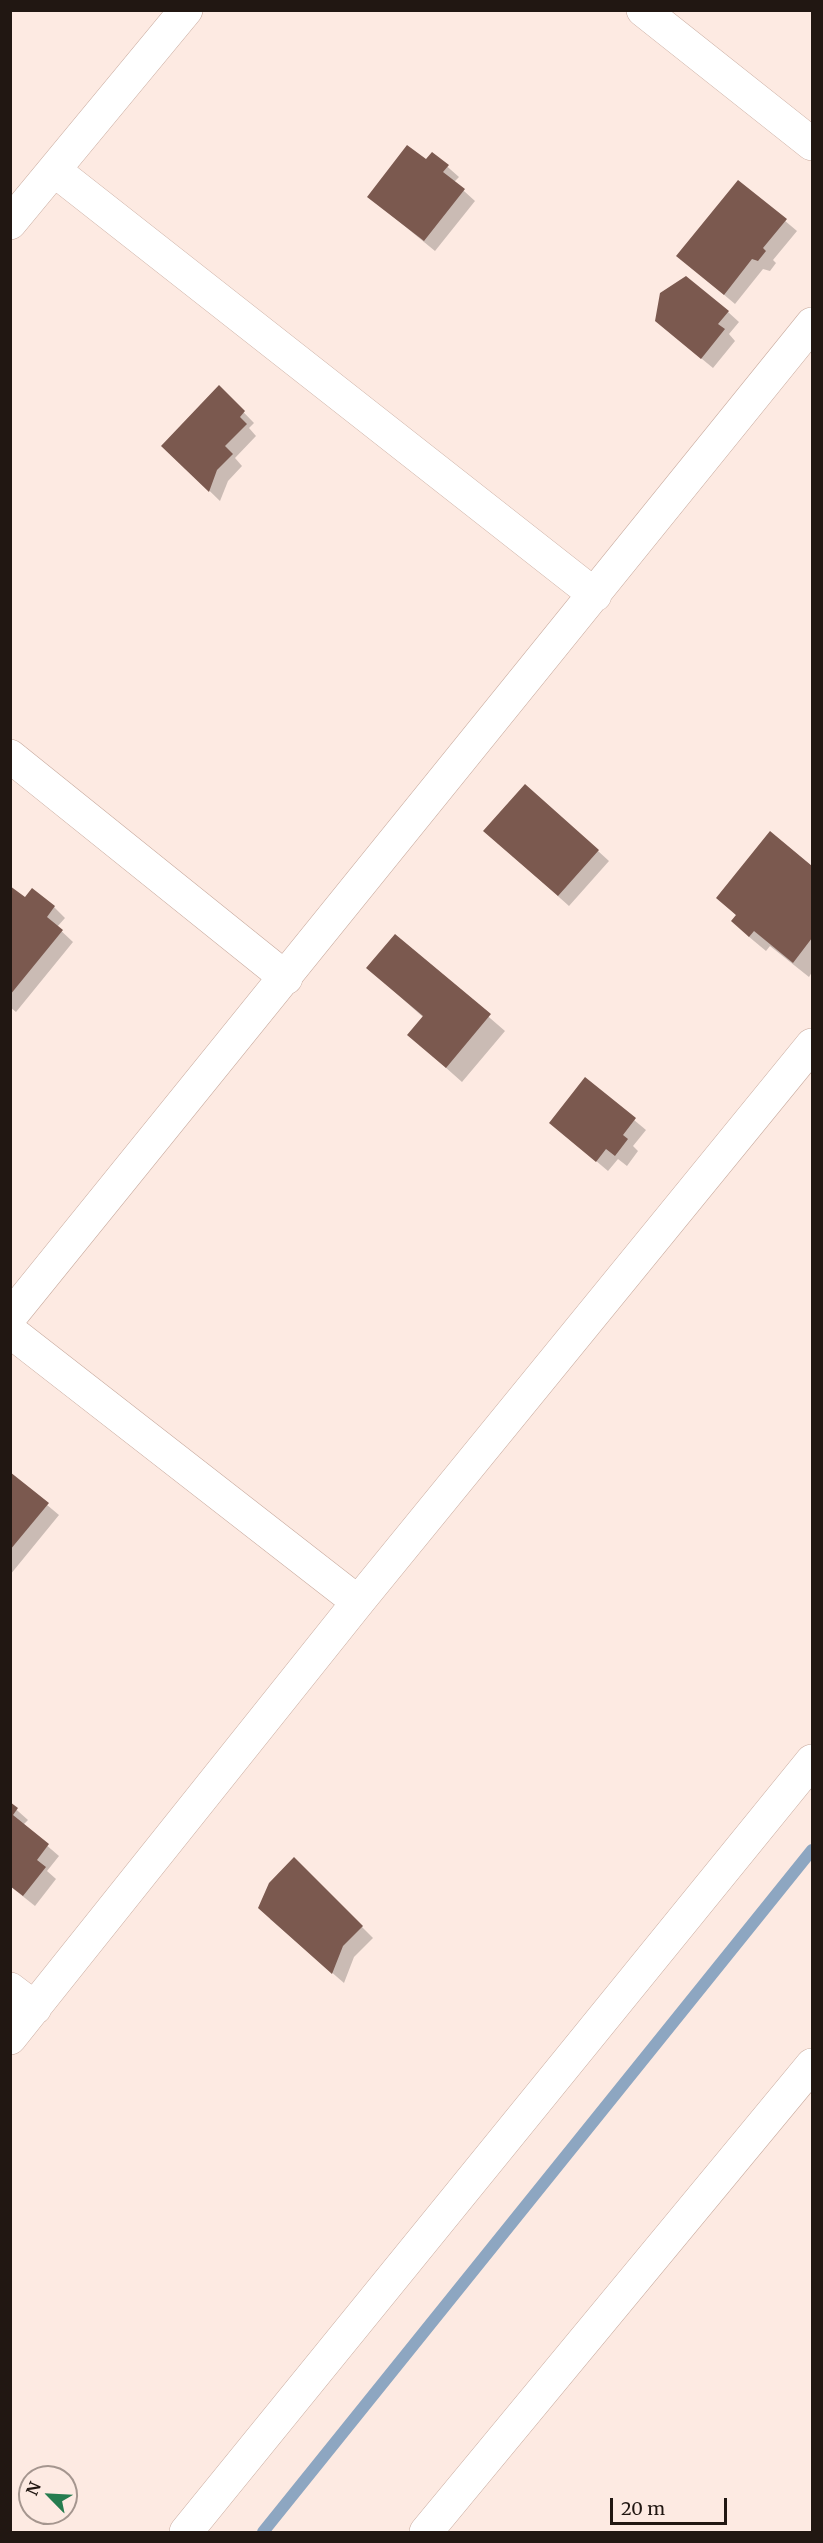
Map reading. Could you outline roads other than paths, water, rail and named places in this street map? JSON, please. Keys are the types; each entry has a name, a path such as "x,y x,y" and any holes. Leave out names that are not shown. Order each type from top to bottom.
{"street":[{"path":"10,223 186,10"},
{"path":"643,10 813,144"},
{"path":"54,170 595,595"},
{"path":"10,1317 813,324"},
{"path":"10,756 286,978"},
{"path":"10,2038 23,1998 358,1602 813,1045"},
{"path":"10,1331 358,1602"},
{"path":"186,2532 813,1761"},
{"path":"426,2532 813,2065"}],"waterway":[{"path":"263,2532 812,1850"}]}
